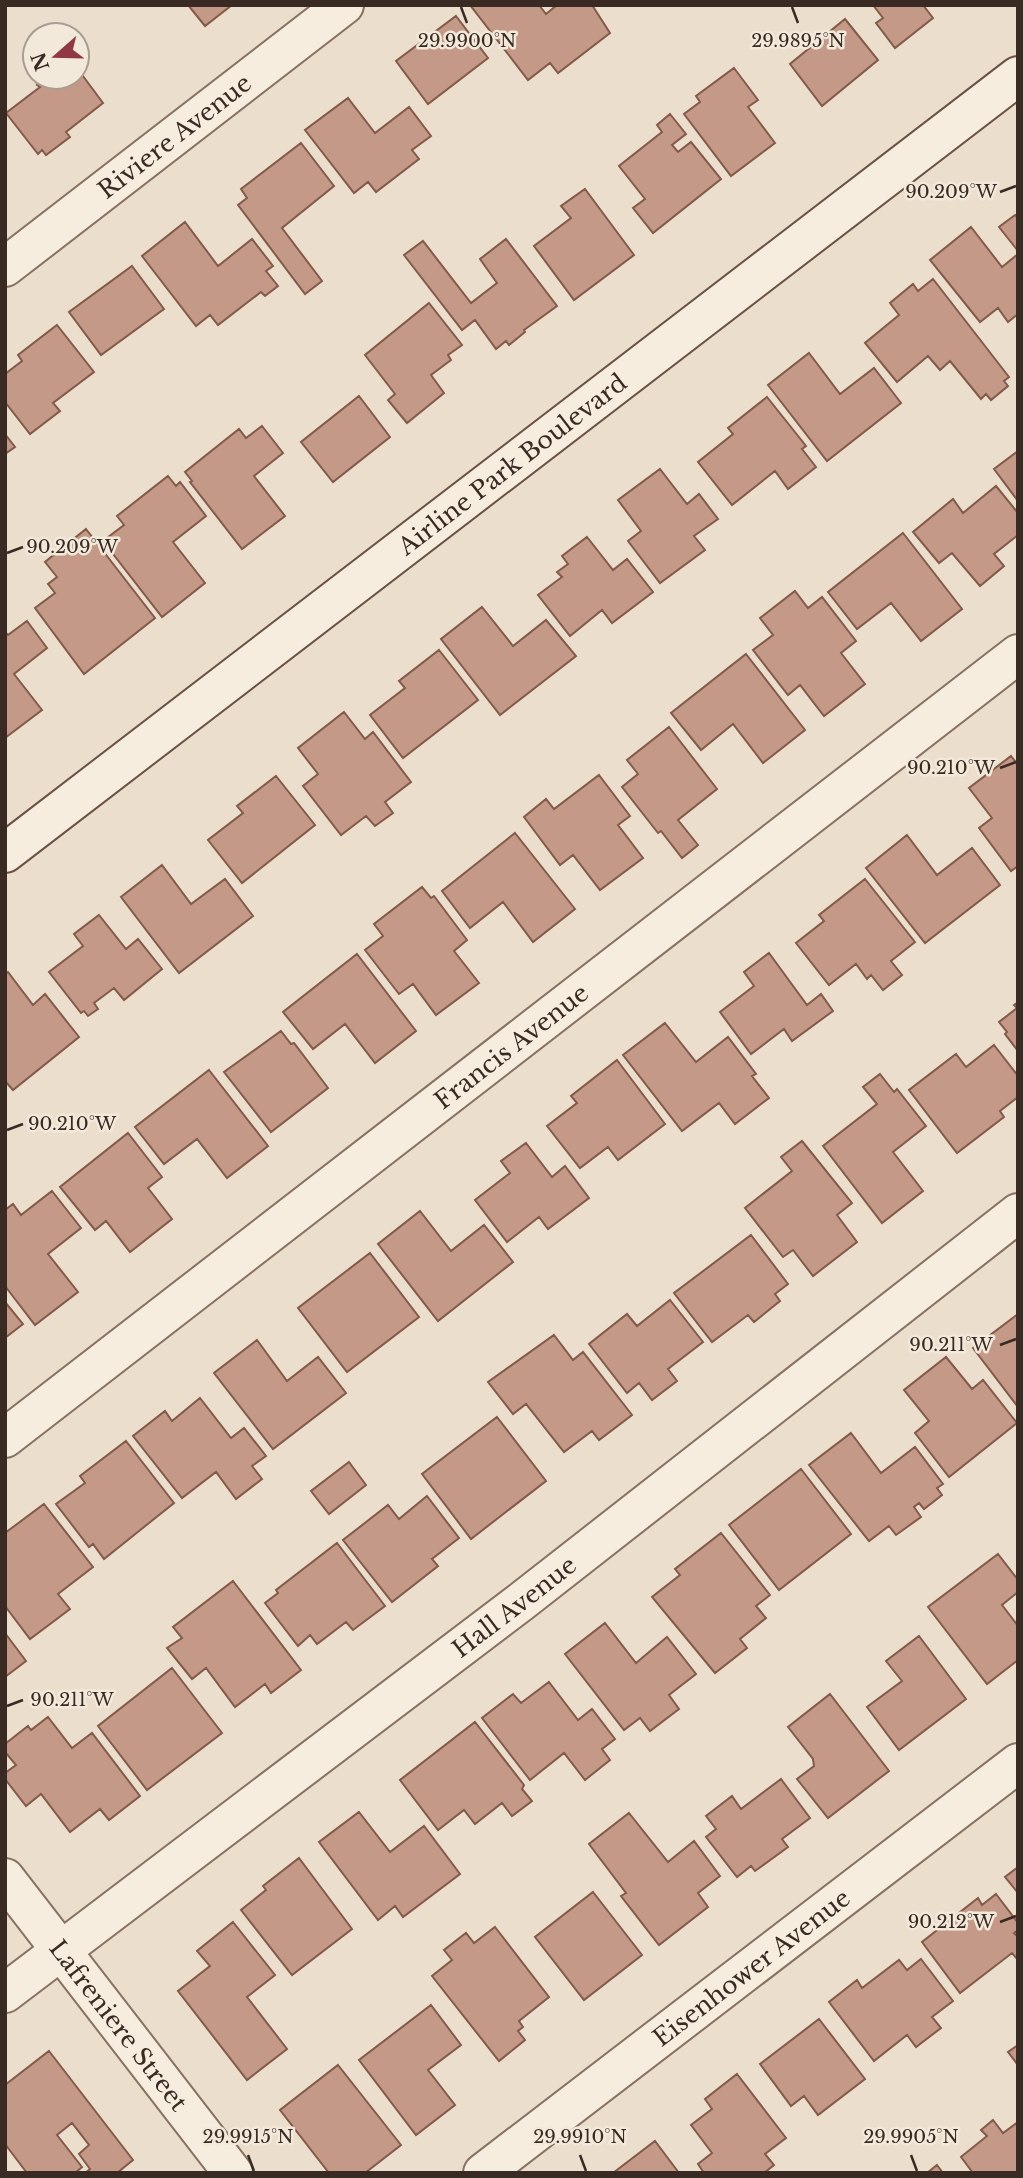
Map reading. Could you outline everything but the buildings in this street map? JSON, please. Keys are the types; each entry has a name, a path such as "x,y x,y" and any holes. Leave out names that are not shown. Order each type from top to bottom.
{"street":[{"name":"Riviere Avenue","path":"5,267 344,5"},
{"name":"Airline Park Boulevard","path":"5,852 1018,76"},
{"name":"Francis Avenue","path":"5,1438 1018,654"},
{"name":"Hall Avenue","path":"5,1993 522,1601 1018,1213"},
{"name":"Eisenhower Avenue","path":"483,2173 1018,1763"},
{"name":"Lafreniere Street","path":"5,1878 233,2173"}]}
